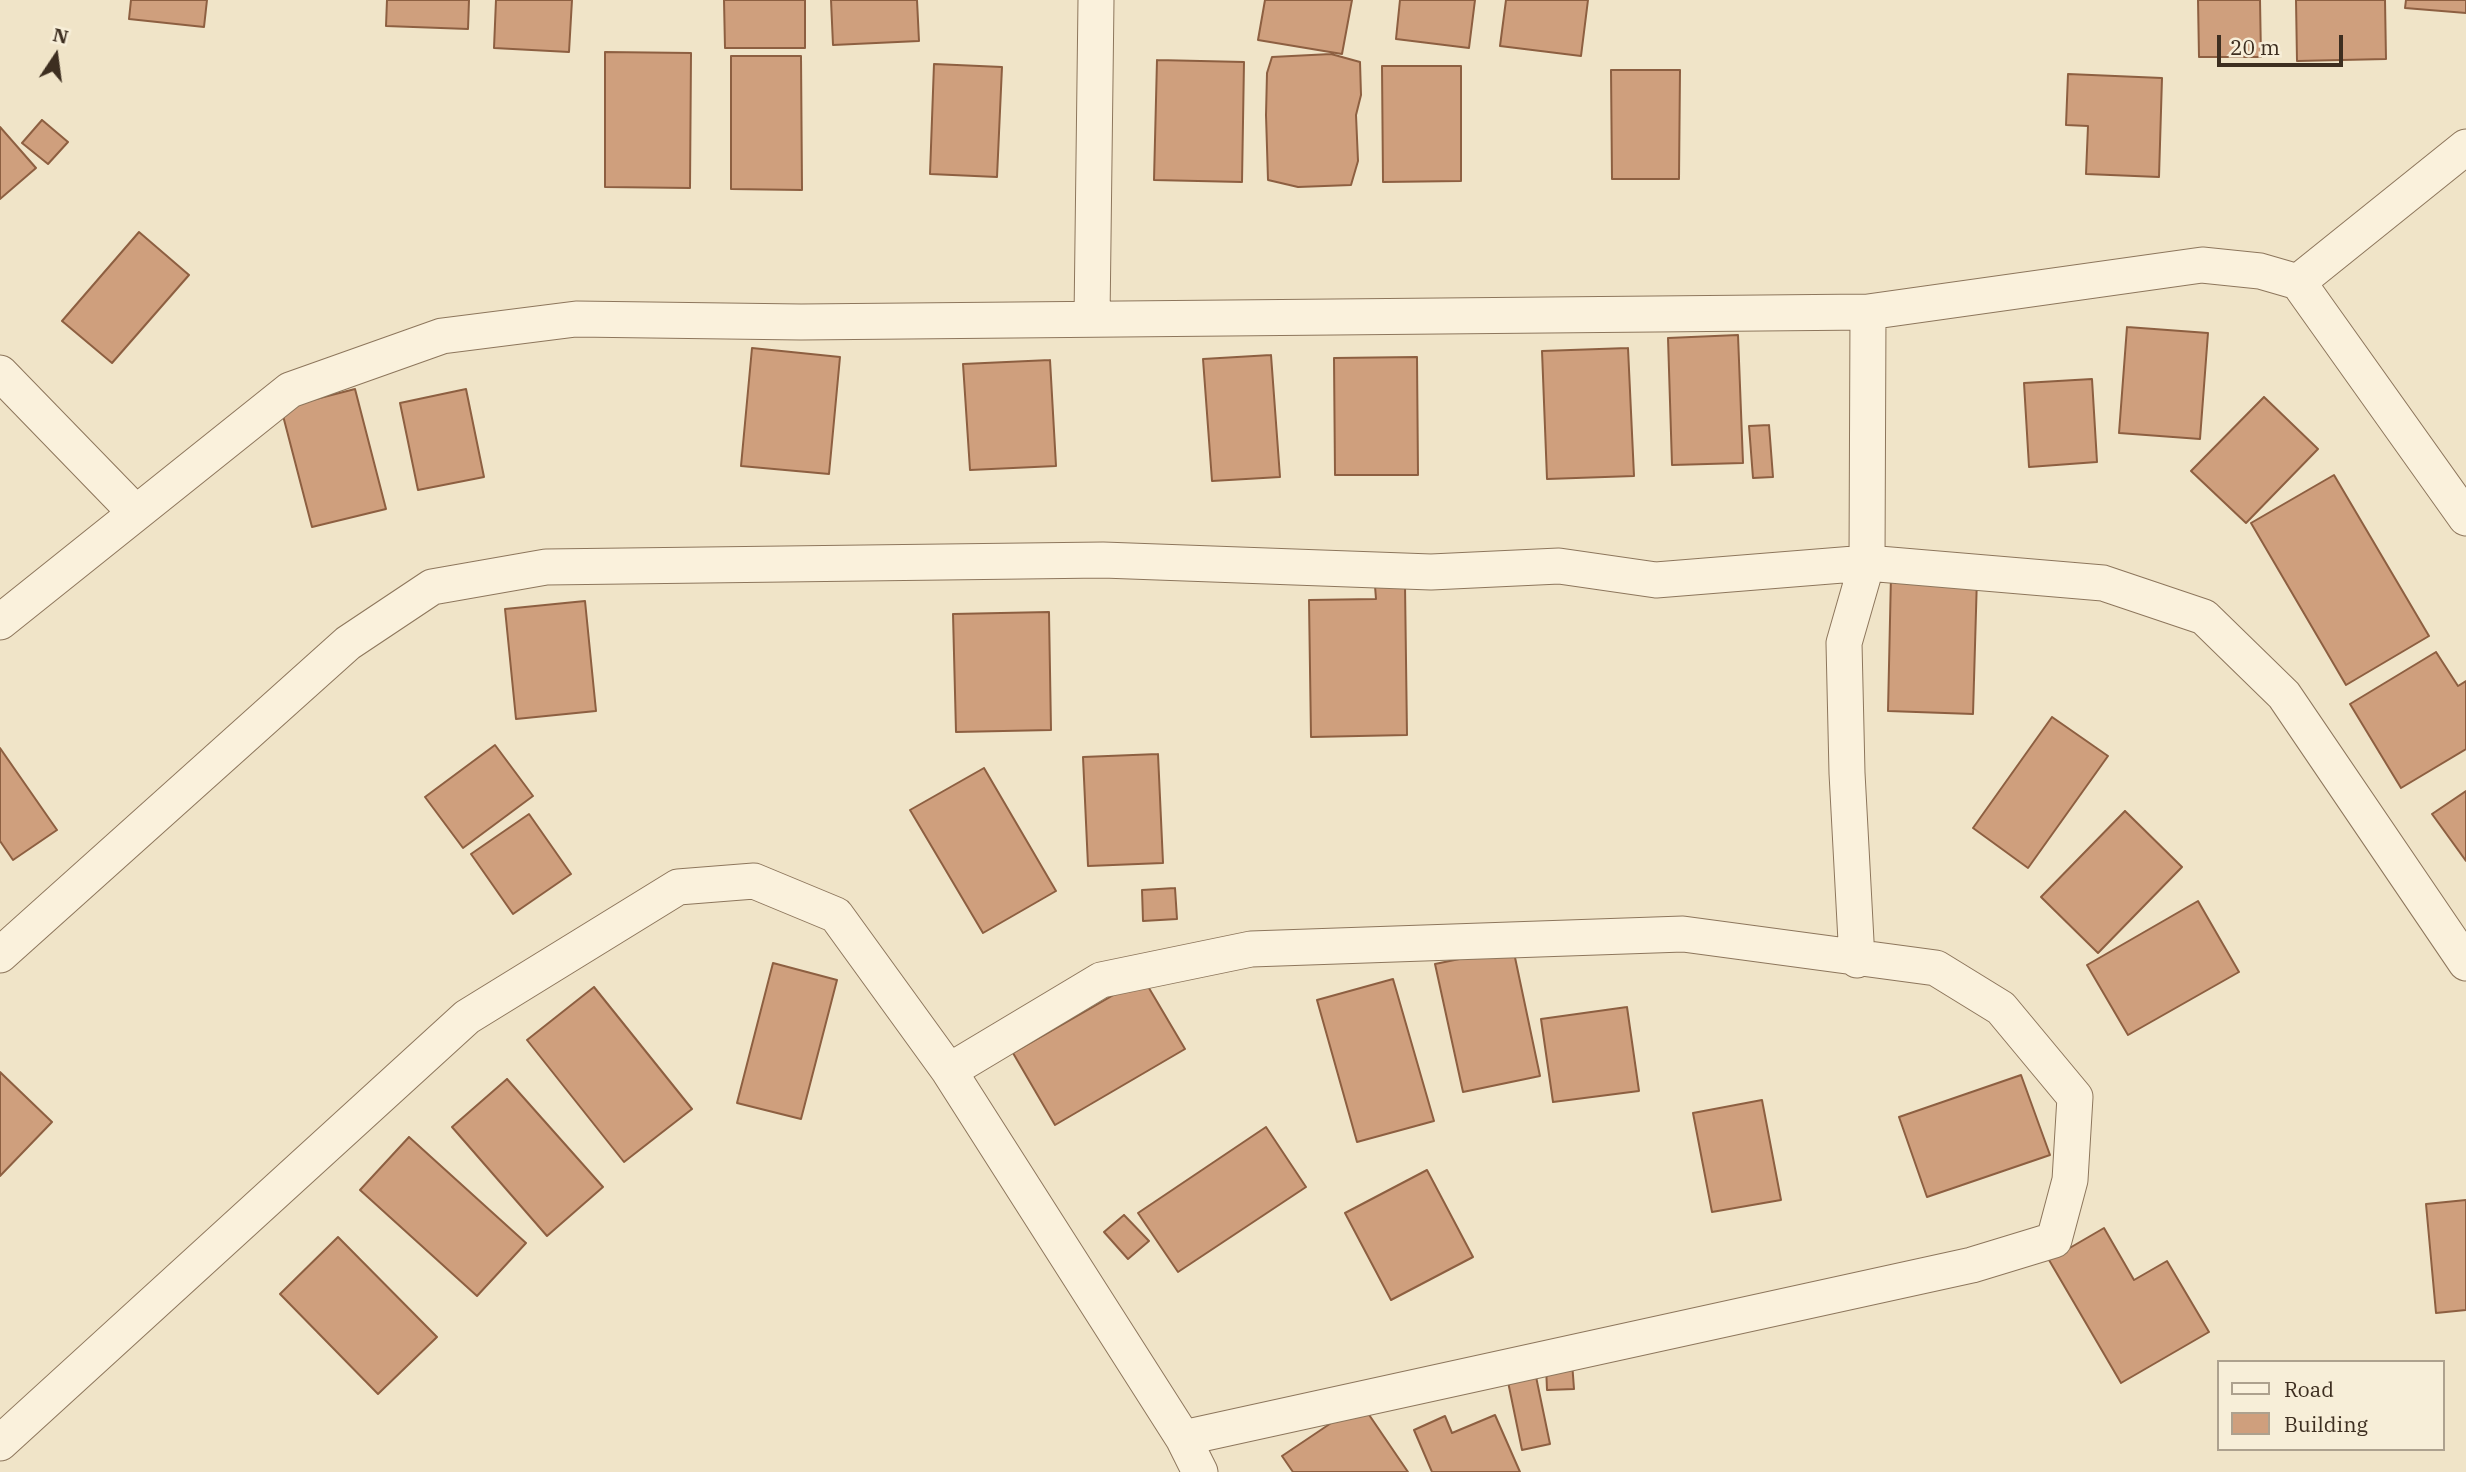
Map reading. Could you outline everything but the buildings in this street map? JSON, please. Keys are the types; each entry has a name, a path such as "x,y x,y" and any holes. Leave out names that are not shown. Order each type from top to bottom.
{"street":[{"path":"1092,319 1096,0"},
{"path":"2298,282 2466,147"},
{"path":"0,622 290,390 442,336 576,319 801,322 1868,313 2202,265 2260,271 2298,282 2466,518"},
{"path":"1857,960 1847,773 1844,643 1867,563 1868,313"},
{"path":"0,373 135,512"},
{"path":"0,955 348,643 432,587 546,567 1103,560 1431,572 1559,566 1656,580 1867,563 2103,583 2204,617 2284,695 2466,963"},
{"path":"0,1443 467,1017 678,887 754,881 836,915 949,1071 1183,1438 1200,1472"},
{"path":"949,1071 1101,980 1251,949 1683,934 1857,960 1936,968 2001,1008 2074,1097 2070,1180 2054,1240 1972,1265 1183,1438"}]}
